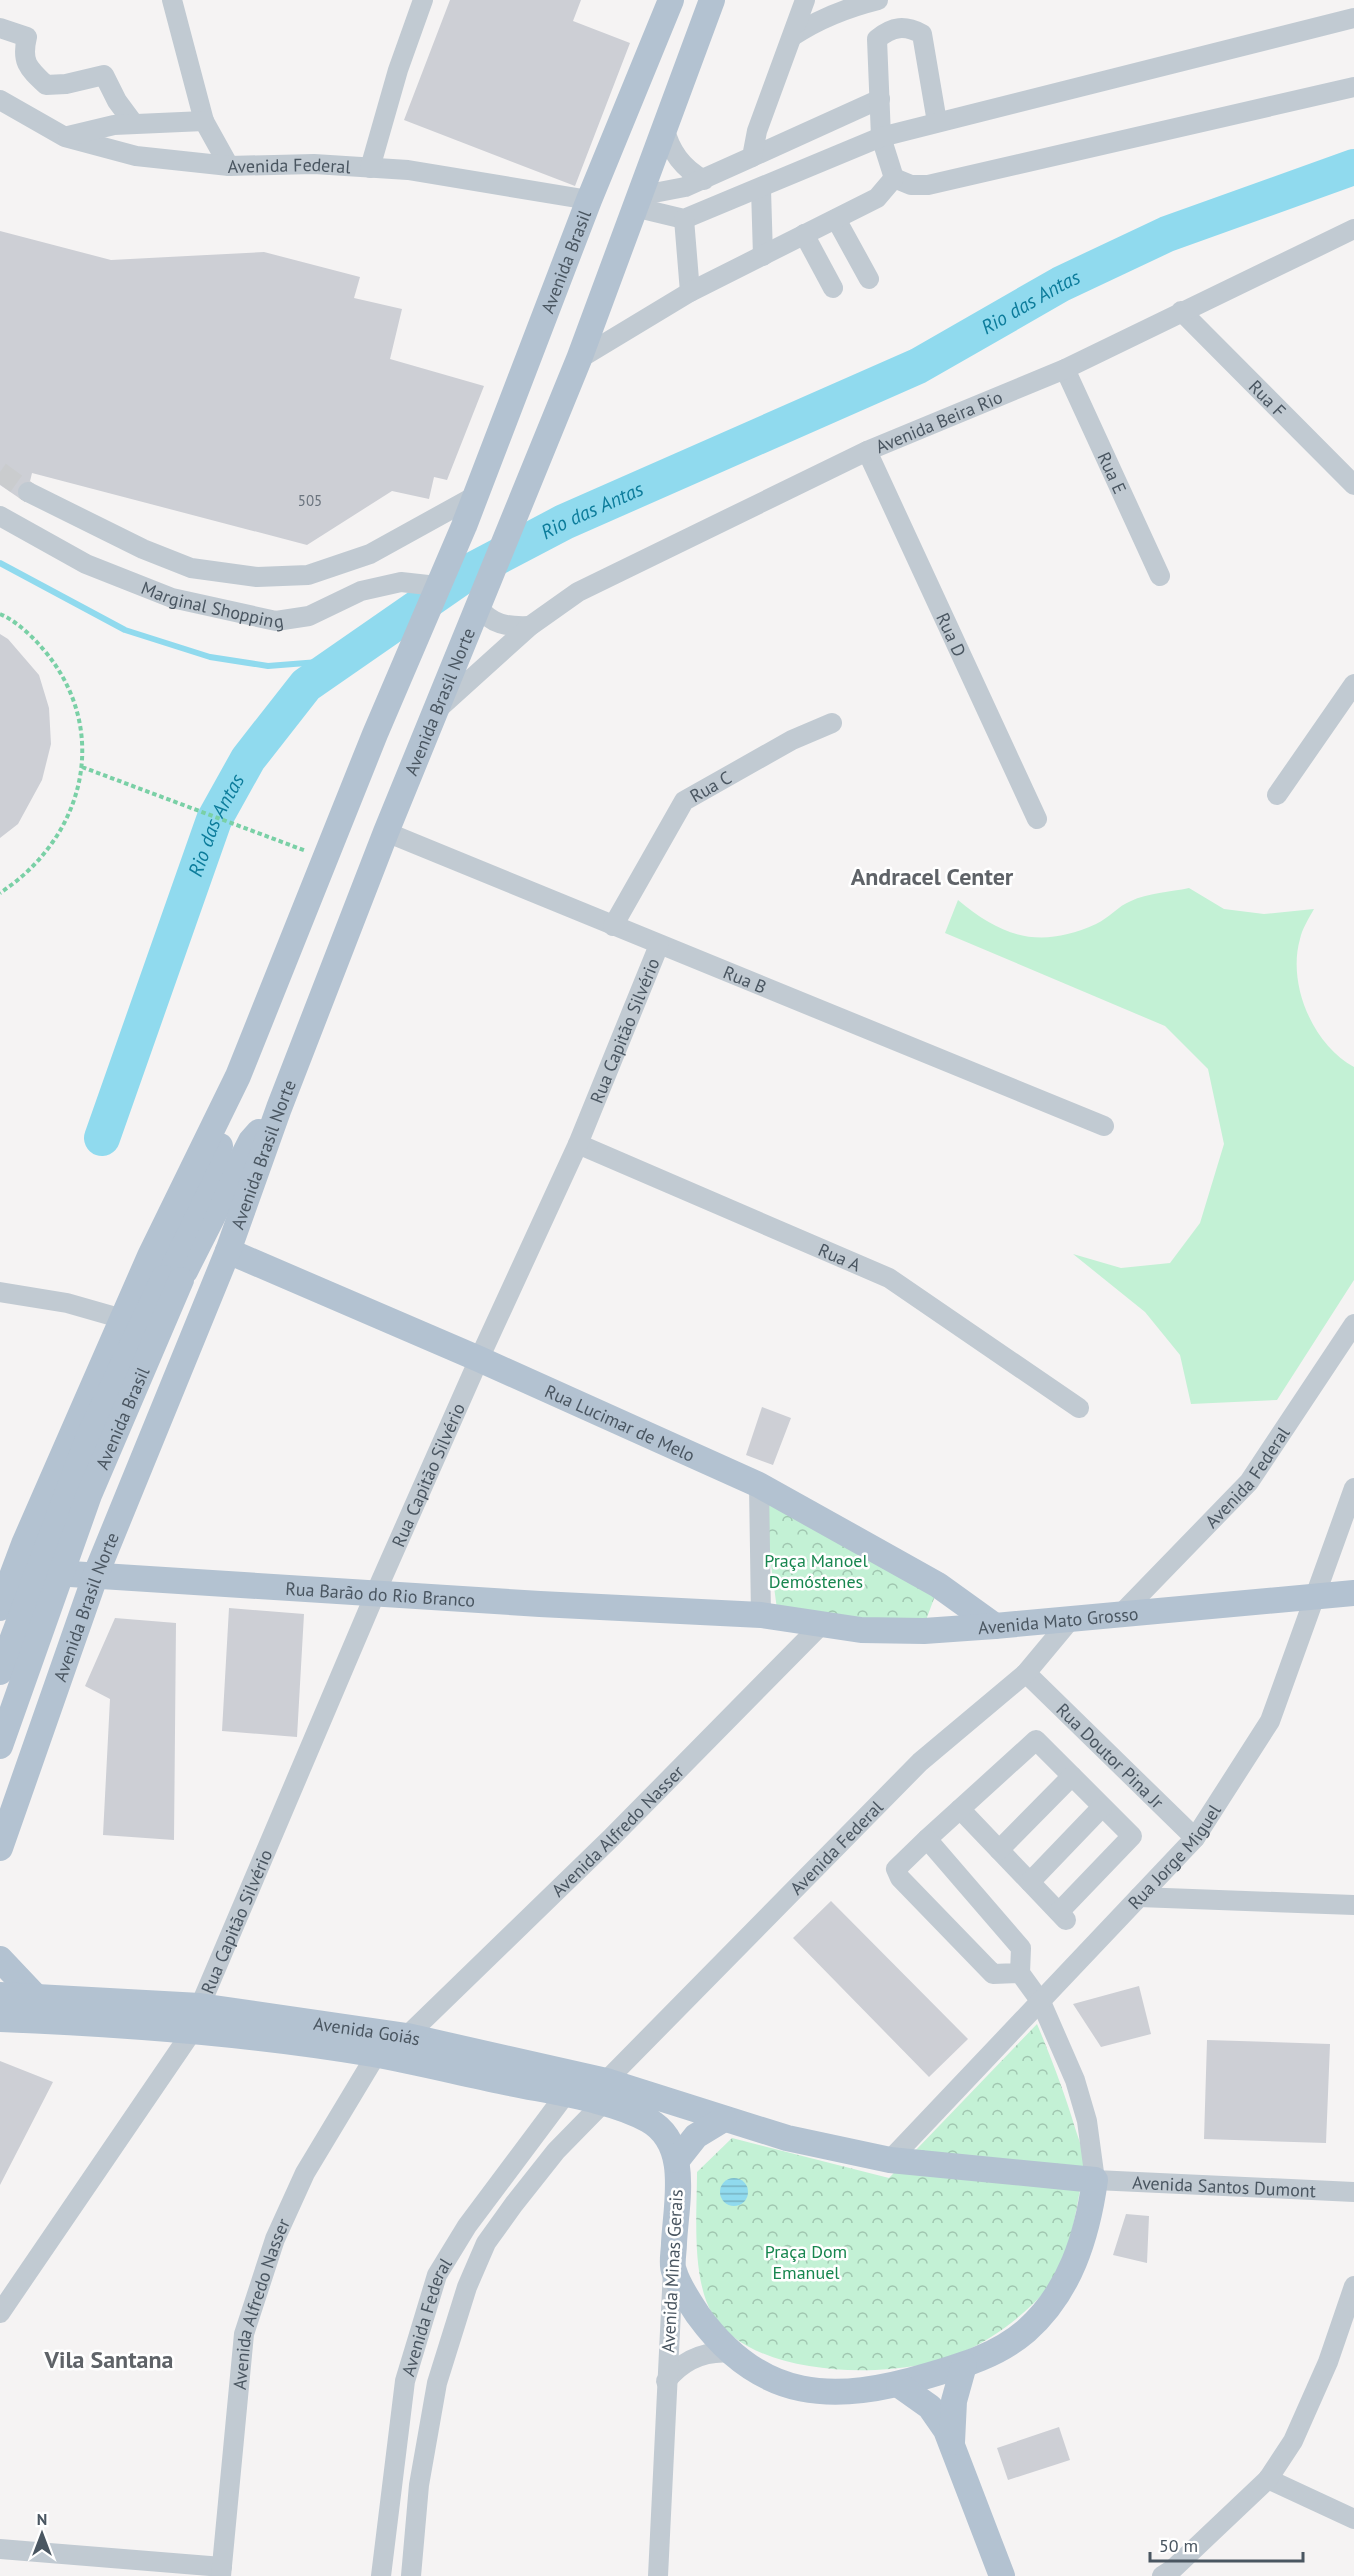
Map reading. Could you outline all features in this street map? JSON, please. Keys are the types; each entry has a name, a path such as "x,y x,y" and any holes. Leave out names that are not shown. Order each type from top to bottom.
{"main road":[{"name":"Avenida Brasil","path":"437,586 464,526 590,200 671,0"},
{"path":"579,359 712,0"},
{"name":"Avenida Brasil Norte","path":"0,1848 96,1574 228,1251 279,1108 386,832 579,359"},
{"path":"0,1608 6,1570 150,1256 238,1076 437,586"},
{"name":"Avenida Brasil","path":"0,1746 85,1504 174,1276 211,1171 238,1076"},
{"name":"Avenida Brasil","path":"0,1672 89,1436 174,1276 251,1141 279,1108"},
{"name":"Rua Lucimar de Melo","path":"228,1251 479,1359 759,1485 938,1585 995,1626"},
{"name":"Rua Barão do Rio Branco","path":"6,1570 540,1604 761,1615"},
{"name":"Avenida Mato Grosso","path":"761,1615 861,1630 924,1631 1354,1593"},
{"path":"0,1959 35,1996"},
{"name":"Avenida Goiás","path":"0,1995 35,1996 196,2018 407,2036 604,2092 656,2125 670,2142 677,2160"},
{"name":"Avenida Goiás","path":"0,2019 196,2018 565,2095 604,2092 651,2093 724,2119"},
{"path":"673,2270 697,2314 732,2353 769,2380 816,2393 858,2391 899,2385 989,2355 1025,2332 1049,2306 1072,2272 1091,2209 1095,2180 890,2160 787,2138 724,2119 696,2136 677,2160"},
{"name":"Avenida Minas Gerais","path":"673,2270 677,2160"},
{"path":"952,2443 954,2401 964,2365"},
{"path":"899,2385 930,2407 952,2443 1002,2576"}],"street":[{"path":"172,0 204,121 228,166"},
{"path":"370,168 398,70 423,0"},
{"path":"752,157 758,131 805,0"},
{"path":"793,36 841,4 878,0"},
{"path":"636,202 684,219 761,189 881,137 1354,18"},
{"path":"894,178 881,137 878,39 888,30 908,26 922,34 937,122"},
{"path":"0,28 27,37 23,54 30,70 46,85 66,84 104,75 134,124"},
{"path":"894,178 912,185 928,184 1354,87"},
{"path":"636,202 704,180 880,99"},
{"name":"Avenida Federal","path":"0,100 65,137 136,156 228,166 314,164 408,170 590,200"},
{"path":"65,137 114,125 204,121"},
{"path":"664,127 667,141 681,164 704,180"},
{"path":"579,359 690,292 878,198 894,178"},
{"path":"761,189 763,256"},
{"path":"684,219 690,292"},
{"path":"836,219 869,279"},
{"name":"Avenida Beira Rio","path":"438,709 530,626 578,592 867,451 1065,369 1181,311 1354,230"},
{"path":"804,234 833,288"},
{"name":"Rua F","path":"1181,311 1354,485"},
{"name":"Rua E","path":"1065,369 1160,576"},
{"name":"Rua D","path":"867,451 1037,819"},
{"path":"28,492 144,549 191,568 257,577 308,575 370,554 475,496"},
{"name":"Marginal Shopping","path":"0,516 86,564 172,598 276,621 309,616 361,591 401,582 437,586"},
{"path":"361,591 370,554"},
{"path":"479,600 496,623 508,627 530,626"},
{"path":"1277,795 1354,684"},
{"name":"Rua C","path":"613,926 684,801 792,740 832,723"},
{"name":"Rua B","path":"386,832 1104,1126"},
{"name":"Rua Capitão Silvério","path":"0,2313 196,2018 376,1592 479,1359 578,1144 659,945"},
{"name":"Rua A","path":"578,1144 889,1278 1078,1408"},
{"path":"0,1292 67,1303 123,1319"},
{"name":"Avenida Federal","path":"1120,1615 1249,1482 1354,1324"},
{"path":"759,1485 761,1615"},
{"name":"Rua Jorge Miguel","path":"890,2160 1195,1838 1270,1721 1354,1488"},
{"name":"Avenida Federal","path":"411,2576 419,2485 437,2383 466,2287 486,2243 604,2092 920,1762 1026,1673 1071,1619"},
{"name":"Avenida Alfredo Nasser","path":"407,2036 611,1839 823,1623"},
{"name":"Rua Doutor Pina Jr","path":"1026,1673 1195,1838"},
{"path":"960,1809 1063,1916 1131,1839 1131,1836 1036,1740 960,1809 927,1839 896,1869 900,1878 993,1974 1020,1973"},
{"path":"999,1850 1072,1776"},
{"path":"1030,1882 1102,1807"},
{"path":"927,1839 1021,1948 1020,1973 1041,2002 1075,2080 1087,2121 1095,2180"},
{"path":"1139,1897 1354,1905"},
{"name":"Avenida Alfredo Nasser","path":"221,2572 244,2334 275,2239 305,2173 376,2055"},
{"name":"Avenida Federal","path":"381,2576 405,2380 437,2275 467,2226 565,2095"},
{"name":"Avenida Santos Dumont","path":"1095,2180 1354,2192"},
{"name":"Avenida Minas Gerais","path":"658,2576 673,2270"},
{"path":"1162,2576 1173,2570 1268,2479 1293,2441 1328,2362 1354,2286"},
{"name":"Avenida Minas Gerais","path":"666,2381 692,2358 718,2352 732,2353"},
{"path":"405,2380 437,2383"},
{"path":"1268,2479 1354,2519"},
{"path":"0,2549 221,2572"}],"path":[{"path":"0,614 8,618 43,648 62,675 75,705 81,736 82,767 75,802 60,834 31,870 0,893"},
{"path":"82,767 325,858"}],"green space":[{"path":"1189,888 1224,909 1264,914 1314,909 1302,931 1297,957 1297,975 1301,993 1315,1029 1339,1057 1354,1067 1354,1280 1277,1400 1191,1404 1180,1355 1145,1312 1073,1254 1121,1268 1170,1263 1200,1223 1224,1144 1208,1069 1165,1026 945,933 958,900 975,913 1007,931 1023,936 1040,937 1076,932 1096,924 1137,898"},
{"name":"Praça Manoel Demóstenes","path":"761,1491 938,1588 923,1628 777,1609"},
{"name":"Praça Dom Emanuel","path":"1037,2024 1067,2104 1084,2162 1075,2219 1063,2265 1051,2285 1040,2297 1003,2329 977,2345 936,2361 903,2368 829,2369 793,2363 760,2352 733,2336 713,2315 701,2283 696,2226 697,2172 732,2138 889,2178"}],"water":[{"path":"734,2178 744,2182 748,2192 744,2202 734,2206 724,2202 720,2192 724,2182"}],"building":[{"path":"450,0 581,0 573,21 630,43 575,186 404,120"},
{"path":"0,231 111,260 264,252 360,277 354,298 402,309 390,359 484,386 447,480 434,477 429,499 392,491 307,545 32,473 25,502 0,485"},
{"path":"0,634 8,639 39,675 49,708 51,744 42,780 18,824 0,838"},
{"path":"762,1407 791,1418 773,1465 746,1455"},
{"path":"229,1608 304,1614 297,1737 222,1731"},
{"path":"115,1618 176,1623 174,1840 103,1835 110,1699 85,1686"},
{"path":"831,1901 968,2039 929,2077 793,1938"},
{"path":"1139,1986 1151,2034 1101,2047 1073,2004"},
{"path":"1207,2040 1330,2044 1326,2143 1204,2139"},
{"path":"0,2061 53,2082 0,2185"},
{"path":"1126,2214 1149,2216 1147,2263 1113,2255"},
{"path":"1059,2427 1070,2460 1008,2480 997,2448"}],"waterway":[{"name":"Rio das Antas","path":"102,1138 214,820 248,759 306,685 469,572 564,522 918,366 1061,284 1167,234 1354,167"},
{"path":"0,563 125,630 210,657 268,666 344,660"}],"tunnel":[{"path":"0,472 28,492"}],"district":[{"name":"Andracel Center","path":"932,876"},
{"name":"Vila Santana","path":"109,2359"}]}
